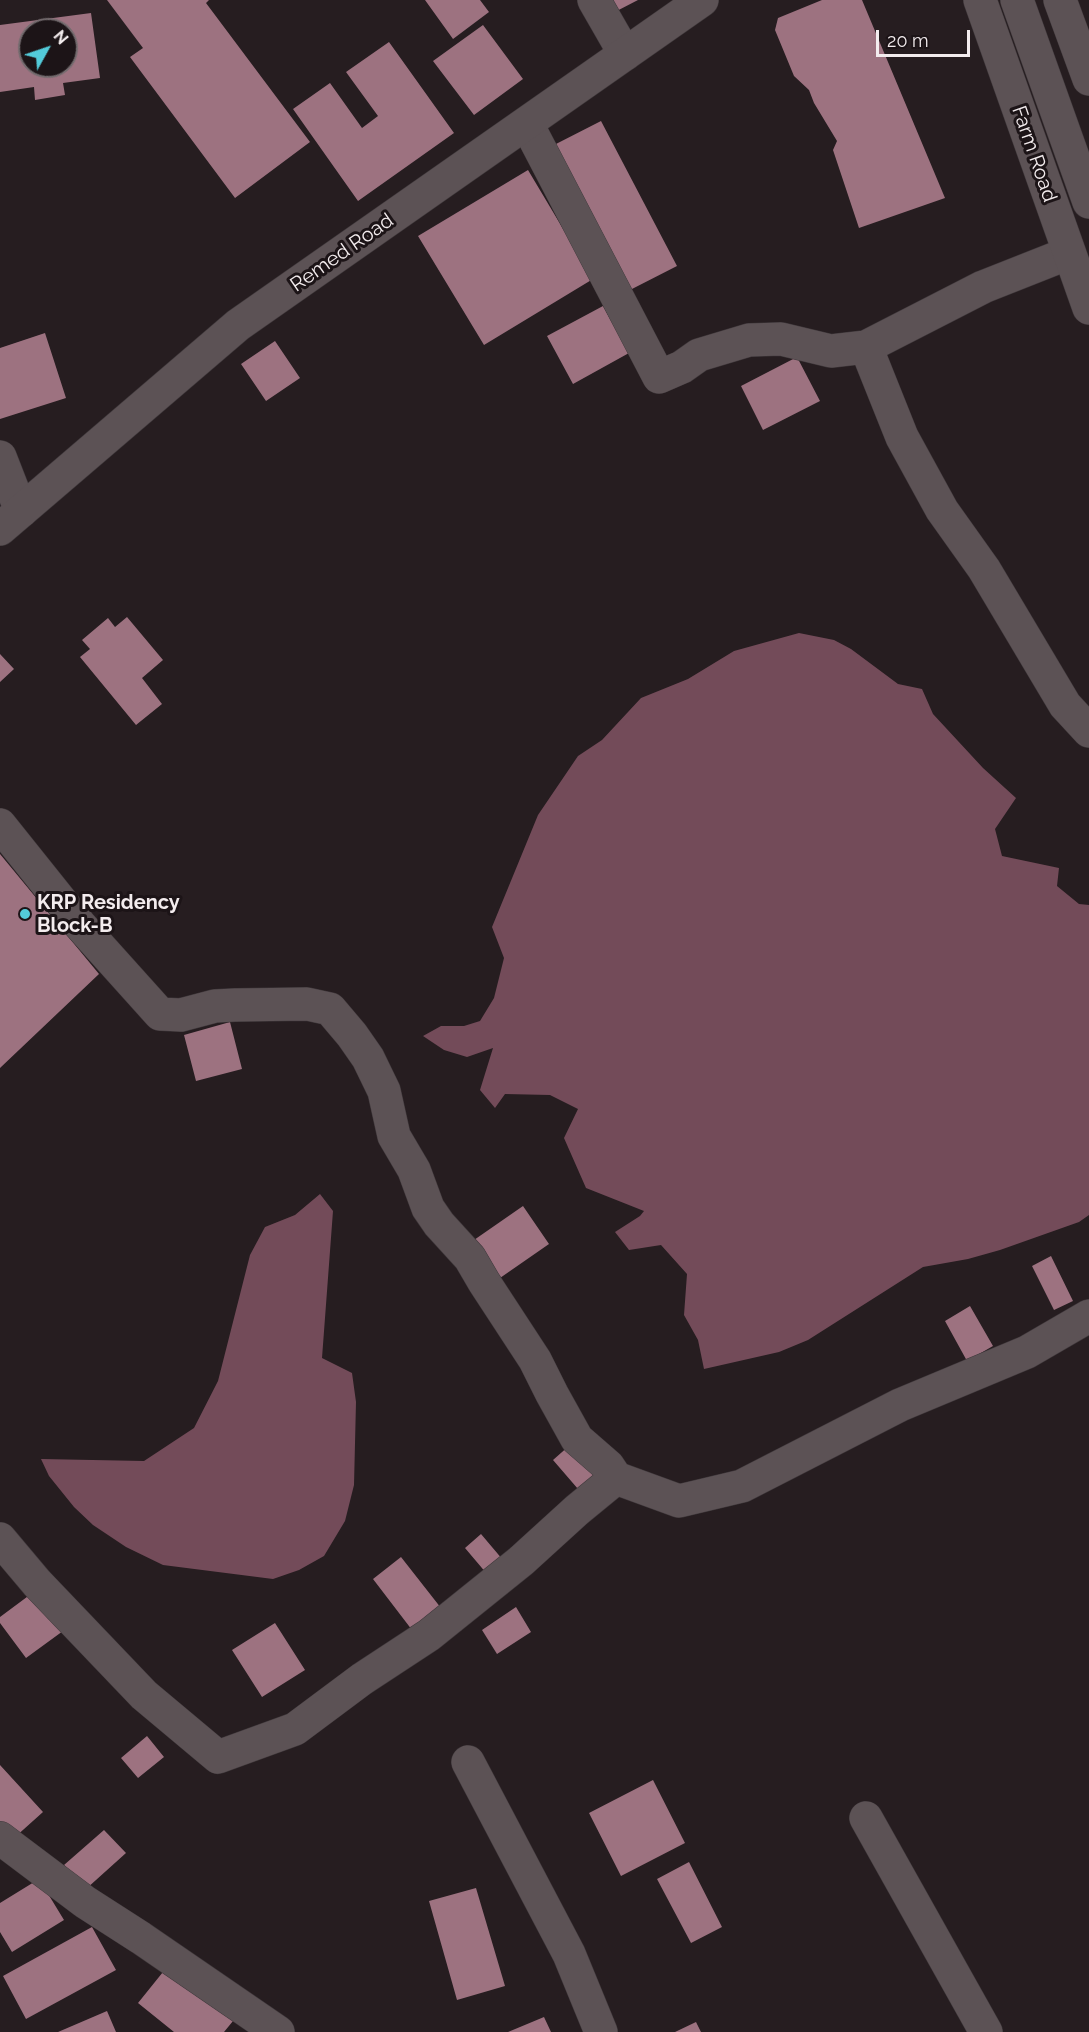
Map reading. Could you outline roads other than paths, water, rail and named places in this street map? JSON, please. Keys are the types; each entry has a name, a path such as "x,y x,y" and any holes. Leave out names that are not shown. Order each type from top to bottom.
{"street":[{"path":"594,0 625,54"},
{"name":"Remed Road","path":"10,520 238,325 702,0"},
{"name":"Farm Road","path":"980,0 1089,308"},
{"path":"1017,0 1089,202"},
{"path":"1060,0 1089,80"},
{"path":"527,124 659,377 682,367 699,355 749,340 781,339 831,351 866,346 983,287 1069,253"},
{"path":"866,346 902,437 942,510 984,569 1065,705 1089,731"},
{"path":"0,457 10,520"},
{"path":"0,825 80,925 160,1014 181,1015 215,1006 235,1005 307,1004 330,1009 368,1058 384,1091 393,1136 414,1170 429,1208 439,1224 471,1258 535,1360 578,1439 608,1466 616,1478 679,1501 742,1486 900,1405 1027,1352 1089,1316"},
{"path":"0,1539 37,1582 144,1695 218,1757 295,1729 362,1679 429,1635 521,1561 616,1478"},
{"path":"468,1762 568,1954 601,2032"},
{"path":"867,1818 986,2032"},
{"path":"0,1838 85,1902 278,2032"}],"place":[{"name":"KRP Residency Block-B","path":"25,914"}]}
